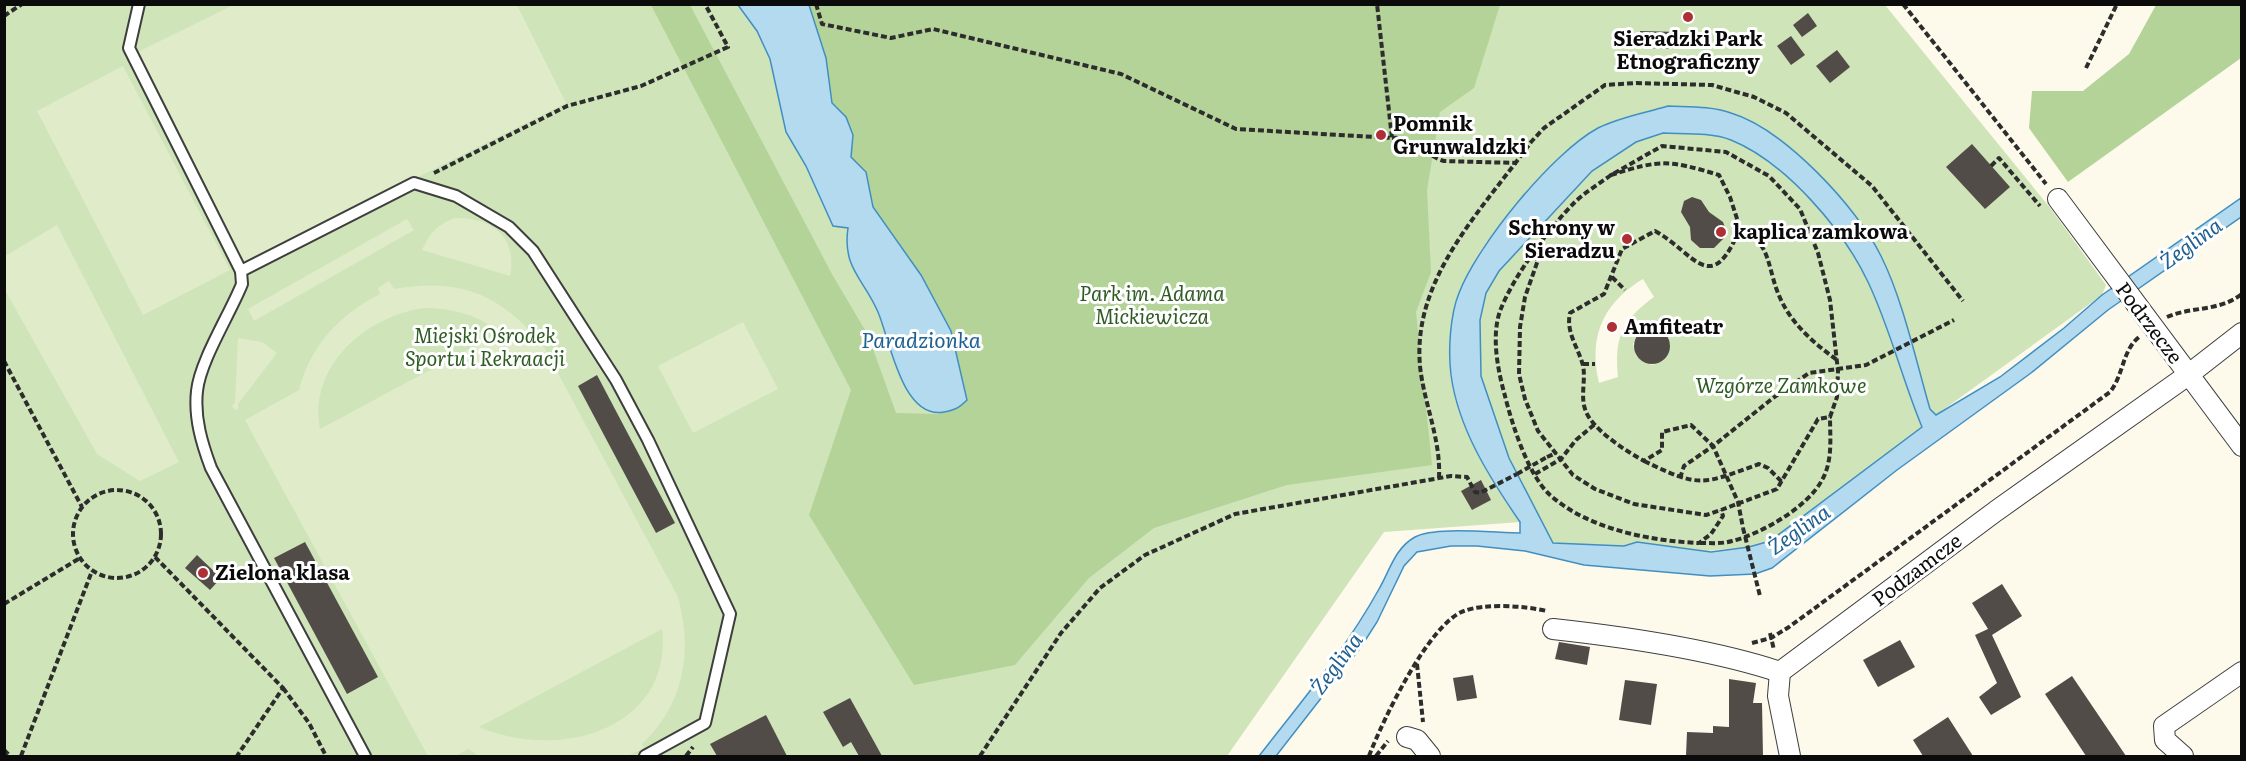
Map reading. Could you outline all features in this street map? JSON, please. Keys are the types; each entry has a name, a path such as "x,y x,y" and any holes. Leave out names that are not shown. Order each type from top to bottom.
{"street":[{"name":"Podrzecze","path":"2052,206 2104,262 2241,446"},
{"name":"Podzamcze","path":"1780,672 1996,511 2188,375 2241,333"},
{"path":"1554,629 1596,634 1748,662 1780,672 1778,696 1790,756"},
{"path":"2183,756 2165,740 2164,726 2241,672"},
{"path":"1407,736 1427,751"}],"lane":[{"path":"139,4 129,48 241,271 242,284 202,373 197,391 201,442 211,468 365,756"},
{"path":"241,271 414,183 456,196 482,209 509,227 533,251 621,390 658,461 730,614 705,723 645,756"}],"path":[{"path":"4,16 22,4"},
{"path":"414,183 567,106 640,86 728,47 705,4"},
{"path":"816,4 822,24 891,38 933,28 1121,74 1236,129 1392,138 1411,142 1433,158 1444,161 1517,163"},
{"path":"1377,4 1392,138"},
{"path":"1903,4 2052,206"},
{"path":"2086,68 2117,4"},
{"path":"1439,478 1440,456 1425,399 1420,363 1424,325 1431,292 1449,254 1544,128 1605,86 1636,83 1712,85 1754,97 1786,113 1872,186 1963,301"},
{"path":"1662,146 1726,152 1769,176 1800,209 1818,254 1830,300 1838,371 1837,397 1830,417 1830,460 1822,480 1811,495 1785,516 1758,533 1731,542 1699,543 1674,542 1618,530 1581,516 1549,494 1535,474 1509,413 1502,385 1496,336 1500,312 1533,256 1575,202 1611,175 1662,146"},
{"path":"1991,166 1999,158 2052,206"},
{"path":"1611,175 1646,164 1675,162 1719,176 1730,197 1740,228 1726,256 1712,266 1702,266 1688,258 1671,240 1655,231 1622,249 1604,294 1570,313 1567,324 1583,364 1585,409 1595,424 1622,448 1680,478 1693,482 1710,481 1759,464 1768,468 1782,482"},
{"path":"1740,228 1755,235 1765,250 1770,276 1782,303 1797,325 1815,344 1837,360"},
{"path":"1533,256 1538,260 1538,267 1526,297 1520,327 1519,374 1527,406 1538,432 1573,475 1595,489 1634,504 1706,514 1721,510 1777,489 1818,419 1830,417"},
{"path":"1612,277 1625,290"},
{"path":"1771,638 2110,392 2123,370 2129,345 2148,323 2173,314 2217,308 2231,302 2241,294"},
{"path":"1680,478 1684,466 1809,373 1838,371 1866,365 1954,320"},
{"path":"4,361 82,507"},
{"path":"1583,364 1595,364"},
{"path":"1535,474 1561,459 1576,440 1595,424"},
{"path":"1644,461 1662,450 1662,432 1691,425 1713,446 1721,469 1728,476 1738,502 1760,596"},
{"path":"980,756 1061,633 1100,588 1145,555 1235,514 1439,478 1467,477 1475,492 1486,490 1556,453"},
{"path":"121,490 136,494 148,503 161,529 160,543 154,557 145,568 133,576 119,578 105,577 92,571 80,558 73,532 82,507 93,497 107,491 121,490"},
{"path":"1699,543 1711,534 1724,516 1721,510"},
{"path":"154,557 283,688 309,723 326,756"},
{"path":"4,604 80,558"},
{"path":"21,756 92,571"},
{"path":"1417,663 1427,751"},
{"path":"237,756 283,688"},
{"path":"4,750 10,756"}],"green space":[{"path":"4,5 1885,5 2051,209 2106,285 2102,295 1936,415 1930,409 1894,289 1881,255 1827,182 1782,141 1758,125 1732,114 1703,108 1673,108 1640,114 1599,128 1564,158 1496,230 1481,251 1459,296 1450,345 1453,392 1466,431 1497,488 1520,522 1384,532 1227,756 5,756"},
{"path":"233,5 517,5 566,103 244,264 138,52"},
{"name":"Park im. Adama Mickiewicza","path":"651,5 690,5 833,276 868,335 896,413 937,414 958,409 931,293 873,207 866,172 851,158 853,135 846,117 832,103 826,58 809,5 1500,5 1474,88 1440,112 1427,190 1431,272 1416,312 1432,465 1287,485 1154,528 1089,578 1015,665 914,685 809,515 851,390"},
{"path":"2156,5 2241,5 2241,58 2068,182 2029,128 2032,91 2083,91 2129,54"},
{"path":"123,66 230,270 143,315 37,111"},
{"name":"Wzgórze Zamkowe","path":"1663,133 1723,137 1751,150 1772,164 1810,199 1844,241 1868,282 1883,317 1922,427 1770,541 1749,547 1706,551 1637,542 1625,546 1553,543 1509,458 1481,376 1480,320 1486,293 1499,271 1592,171 1635,142","holes":["1643,279 1654,297 1634,314 1622,331 1617,351 1618,377 1599,383 1596,351 1602,323 1618,299","1655,328 1665,333 1670,345 1663,361 1652,365 1636,356 1633,344 1638,333"]},
{"path":"455,218 480,221 499,232 510,251 510,276 422,250 435,230 443,223"},
{"path":"407,219 414,230 254,321 248,309"},
{"path":"57,225 179,462 140,481 97,454 5,290 5,256"},
{"name":"Miejski Ośrodek Sportu i Rekraacji","path":"389,281 394,289 440,286 460,288 479,294 513,315 545,349 678,597 685,637 681,676 676,695 656,729 642,744 644,748 627,756 479,756 468,749 455,756 428,756 245,420 299,390 304,374 319,345 340,322 365,302 380,294 378,288","holes":["424,308 464,313 491,326 499,333 320,429 319,406 323,384 333,365 346,348 363,333 382,321","662,629 661,664 649,692 630,713 604,729 575,738 542,740 510,737 479,727"]},
{"path":"743,322 778,389 693,433 658,366"},
{"path":"238,338 262,342 277,353 238,404 238,409 235,410 232,406 235,403"}],"water":[{"name":"Paradzionka","path":"738,5 809,5 826,58 832,103 846,117 853,135 851,157 866,172 873,207 921,275 951,331 967,400 957,408 944,412 930,411 918,404 908,391 893,358 878,312 851,263 847,242 848,228 833,226 806,166 786,132 770,59 757,31"},
{"name":"Żeglina","path":"1668,106 1716,109 1752,122 1795,152 1837,193 1870,236 1889,273 1930,409 1936,415 2000,377 2064,328 2102,295 2241,198 2241,217 2108,310 2031,373 1897,470 1772,568 1755,574 1710,576 1584,565 1525,551 1477,546 1451,546 1417,552 1404,566 1377,622 1361,647 1276,756 1259,756 1338,654 1366,611 1402,547 1415,537 1436,532 1520,533 1520,522 1476,452 1460,414 1455,395 1451,375 1450,344 1452,322 1459,293 1482,250 1499,226 1539,178 1560,157 1580,140 1606,124","holes":["1663,133 1697,134 1731,140 1772,164 1810,199 1844,241 1868,282 1883,317 1922,427 1770,541 1749,547 1711,552 1637,542 1624,546 1553,543 1509,458 1481,376 1480,320 1486,293 1499,271 1592,171 1636,142"]}],"building":[{"path":"1808,13 1817,26 1802,37 1793,25"},
{"path":"1640,31 1678,32 1678,49 1640,48"},
{"path":"1791,36 1805,55 1791,65 1777,46"},
{"path":"1837,50 1850,67 1830,83 1816,66"},
{"path":"1972,144 2010,187 1985,209 1946,167"},
{"path":"1692,197 1701,200 1709,212 1723,222 1726,230 1724,238 1714,248 1700,248 1691,240 1690,227 1681,212 1684,201"},
{"path":"1652,328 1665,333 1670,346 1665,359 1652,364 1639,359 1634,346 1639,333"},
{"path":"597,375 675,523 656,533 578,386"},
{"path":"1481,480 1491,500 1472,510 1461,491"},
{"path":"305,542 378,677 347,694 274,558"},
{"name":"Zielona klasa","path":"197,555 221,578 210,590 185,568"},
{"path":"2002,584 2022,616 1992,635 2021,697 1991,715 1979,697 1997,683 1975,635 1988,629 1972,603"},
{"path":"1900,640 1915,667 1878,687 1863,660"},
{"path":"1559,642 1590,647 1587,665 1555,659"},
{"path":"1473,675 1477,698 1457,701 1453,678"},
{"path":"2072,676 2126,756 2086,756 2045,694"},
{"path":"1729,679 1756,683 1753,703 1762,703 1763,756 1686,755 1687,732 1713,733 1713,726 1729,727"},
{"path":"1625,680 1657,684 1651,725 1619,720"},
{"path":"850,698 882,756 859,756 851,742 843,747 823,712"},
{"path":"766,715 787,756 717,756 710,744"},
{"path":"1948,717 1973,756 1923,756 1913,740"}],"place":[{"name":"Sieradzki Park Etnograficzny","path":"1688,17"},
{"name":"Pomnik Grunwaldzki","path":"1381,135"},
{"name":"kaplica zamkowa","path":"1721,232"},
{"name":"Schrony w Sieradzu","path":"1627,239"},
{"name":"Amfiteatr","path":"1612,327"},
{"name":"Zielona klasa","path":"203,573"}]}
